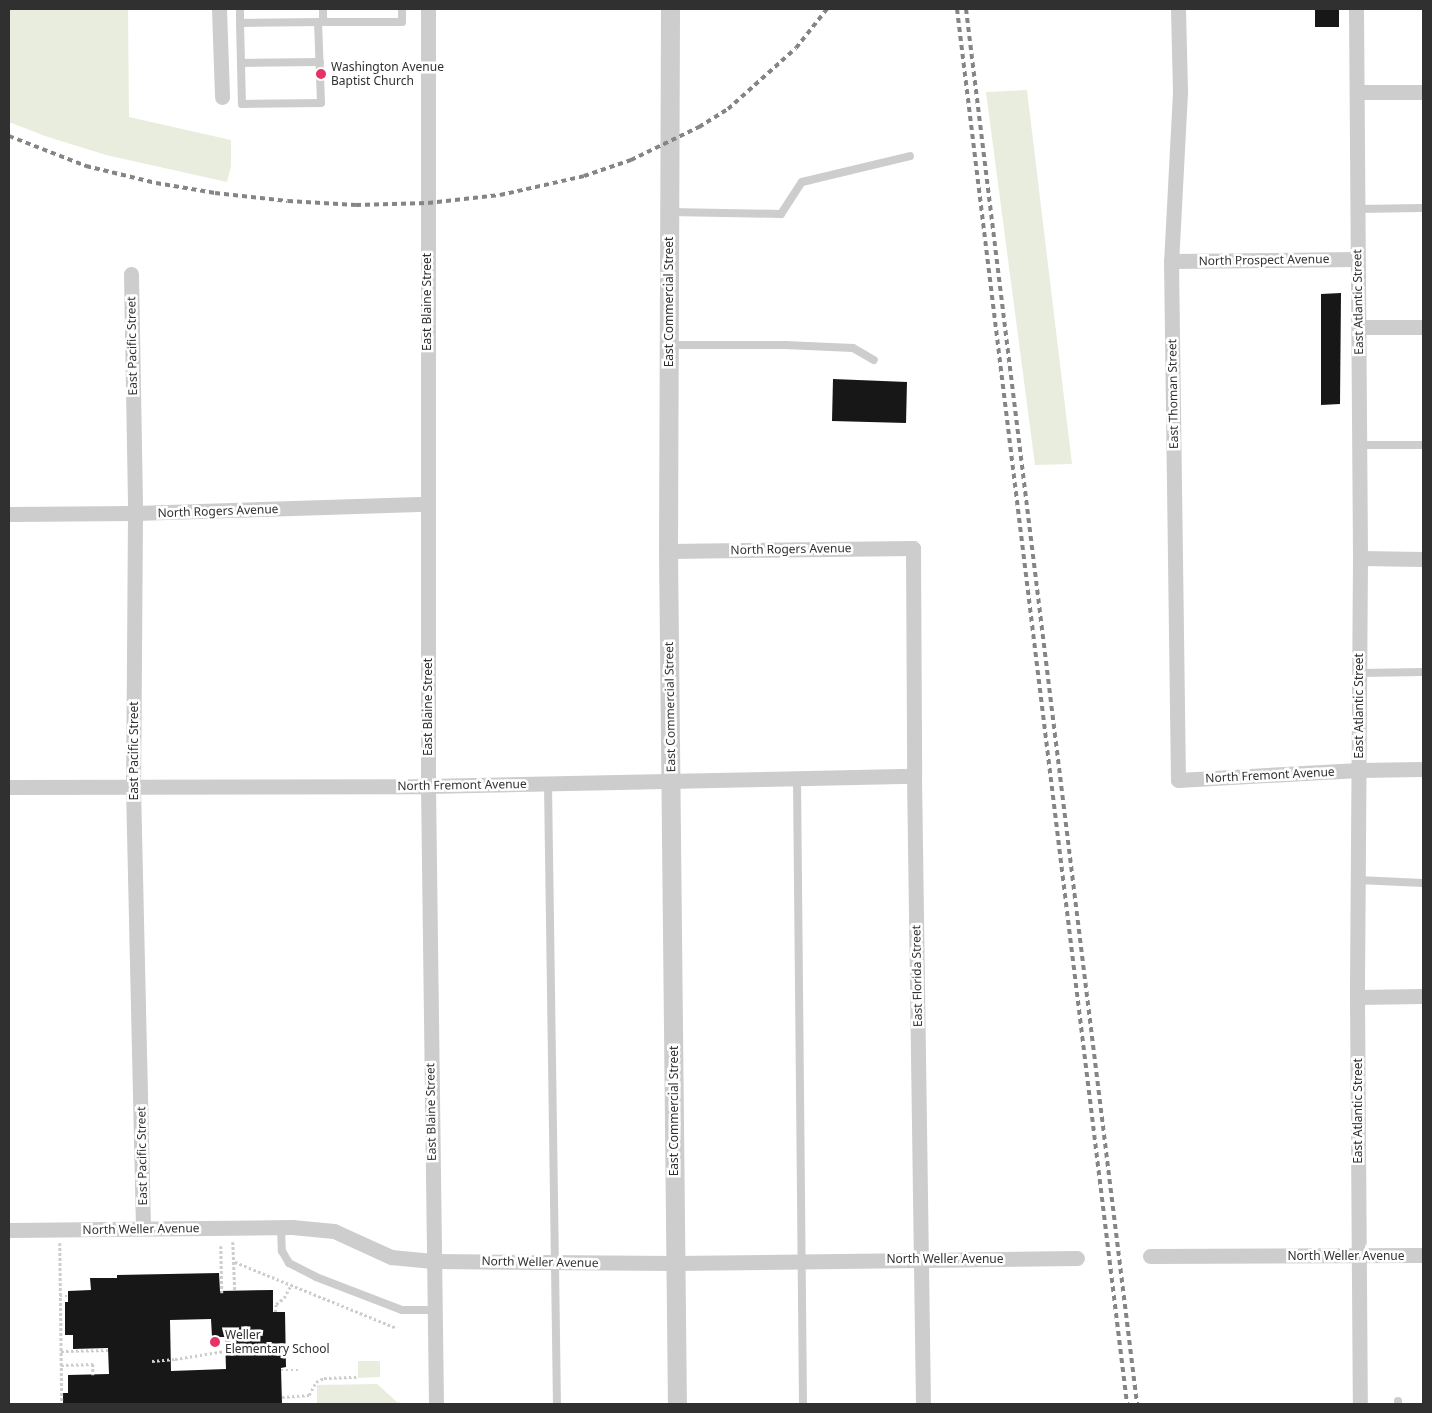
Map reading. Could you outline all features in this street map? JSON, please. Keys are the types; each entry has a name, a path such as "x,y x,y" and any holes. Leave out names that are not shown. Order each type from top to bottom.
{"street":[{"path":"219,9 233,68 222,97"},
{"name":"East Blaine Street","path":"428,9 428,786 436,1404"},
{"name":"East Commercial Street","path":"670,9 668,551 677,1404"},
{"name":"East Thoman Street","path":"1178,9 1180,92 1171,261 1178,780"},
{"name":"East Atlantic Street","path":"1356,9 1360,445 1357,997 1360,1404"},
{"path":"1357,92 1423,92"},
{"name":"North Prospect Avenue","path":"1171,261 1357,259"},
{"name":"East Pacific Street","path":"131,274 135,513 133,787 143,1228"},
{"path":"1359,327 1423,327"},
{"name":"North Rogers Avenue","path":"9,514 135,513 427,504"},
{"name":"North Rogers Avenue","path":"668,551 914,548"},
{"name":"East Florida Street","path":"914,548 914,776 923,1404"},
{"path":"1360,558 1423,558"},
{"name":"North Fremont Avenue","path":"1178,780 1359,770 1423,769"},
{"name":"North Fremont Avenue","path":"9,787 428,786 914,776"},
{"path":"1357,997 1423,996"},
{"name":"North Weller Avenue","path":"9,1230 281,1227 334,1231 391,1257 433,1261 675,1263 1078,1258"},
{"name":"North Weller Avenue","path":"1150,1256 1423,1255"}],"lane":[{"path":"240,9 240,23 233,68 242,104 321,103 322,9"},
{"path":"240,23 402,22 402,9"},
{"path":"233,68 320,62"},
{"path":"670,212 781,214 802,182 910,156"},
{"path":"1357,209 1423,208"},
{"path":"669,345 785,345 853,348 874,360"},
{"path":"1360,445 1423,445"},
{"path":"1360,673 1423,672"},
{"path":"797,779 803,1404"},
{"path":"548,784 557,1404"},
{"path":"1358,880 1423,883"},
{"path":"281,1227 282,1251 289,1263 316,1277 402,1310 434,1310"}],"path":[{"path":"233,1228 235,1291"},
{"path":"60,1243 62,1404"},
{"path":"221,1246 222,1293"},
{"path":"235,1262 397,1328"},
{"path":"275,1312 276,1304 284,1298 291,1285"},
{"path":"60,1296 68,1296"},
{"path":"61,1351 108,1350"},
{"path":"152,1361 176,1360 225,1351"},
{"path":"61,1365 93,1364 93,1375"},
{"path":"281,1370 298,1370"},
{"path":"282,1396 309,1395 316,1382 324,1378 358,1376"}],"shaded area":[{"path":"9,9 128,9 129,117 231,140 231,166 227,182 106,155 45,136 9,122"},
{"path":"1027,90 1072,464 1035,465 986,92"},
{"path":"358,1361 380,1361 380,1377 358,1378"},
{"path":"377,1384 397,1402 408,1404 317,1404 317,1385"}],"building":[{"path":"1315,9 1339,9 1339,27 1315,27"},
{"path":"1341,293 1340,404 1321,405 1321,294"},
{"path":"833,379 907,382 906,423 832,421"},
{"path":"219,1273 220,1291 273,1290 273,1312 285,1312 286,1367 281,1368 282,1404 63,1404 63,1393 68,1393 68,1375 109,1374 108,1348 73,1349 73,1335 65,1335 65,1302 68,1302 68,1291 91,1290 90,1278 117,1278 117,1275","holes":["211,1319 212,1337 225,1337 226,1369 171,1371 170,1320"]}],"railway":[{"path":"9,136 86,166 156,183 215,193 288,201 356,205 428,203 500,195 584,176 631,160 699,127 728,109 796,48 827,9"},
{"path":"957,9 1127,1404"},
{"path":"966,9 1137,1404"}],"place":[{"name":"Washington Avenue Baptist Church","path":"321,74"},
{"name":"Weller Elementary School","path":"215,1342"}]}
